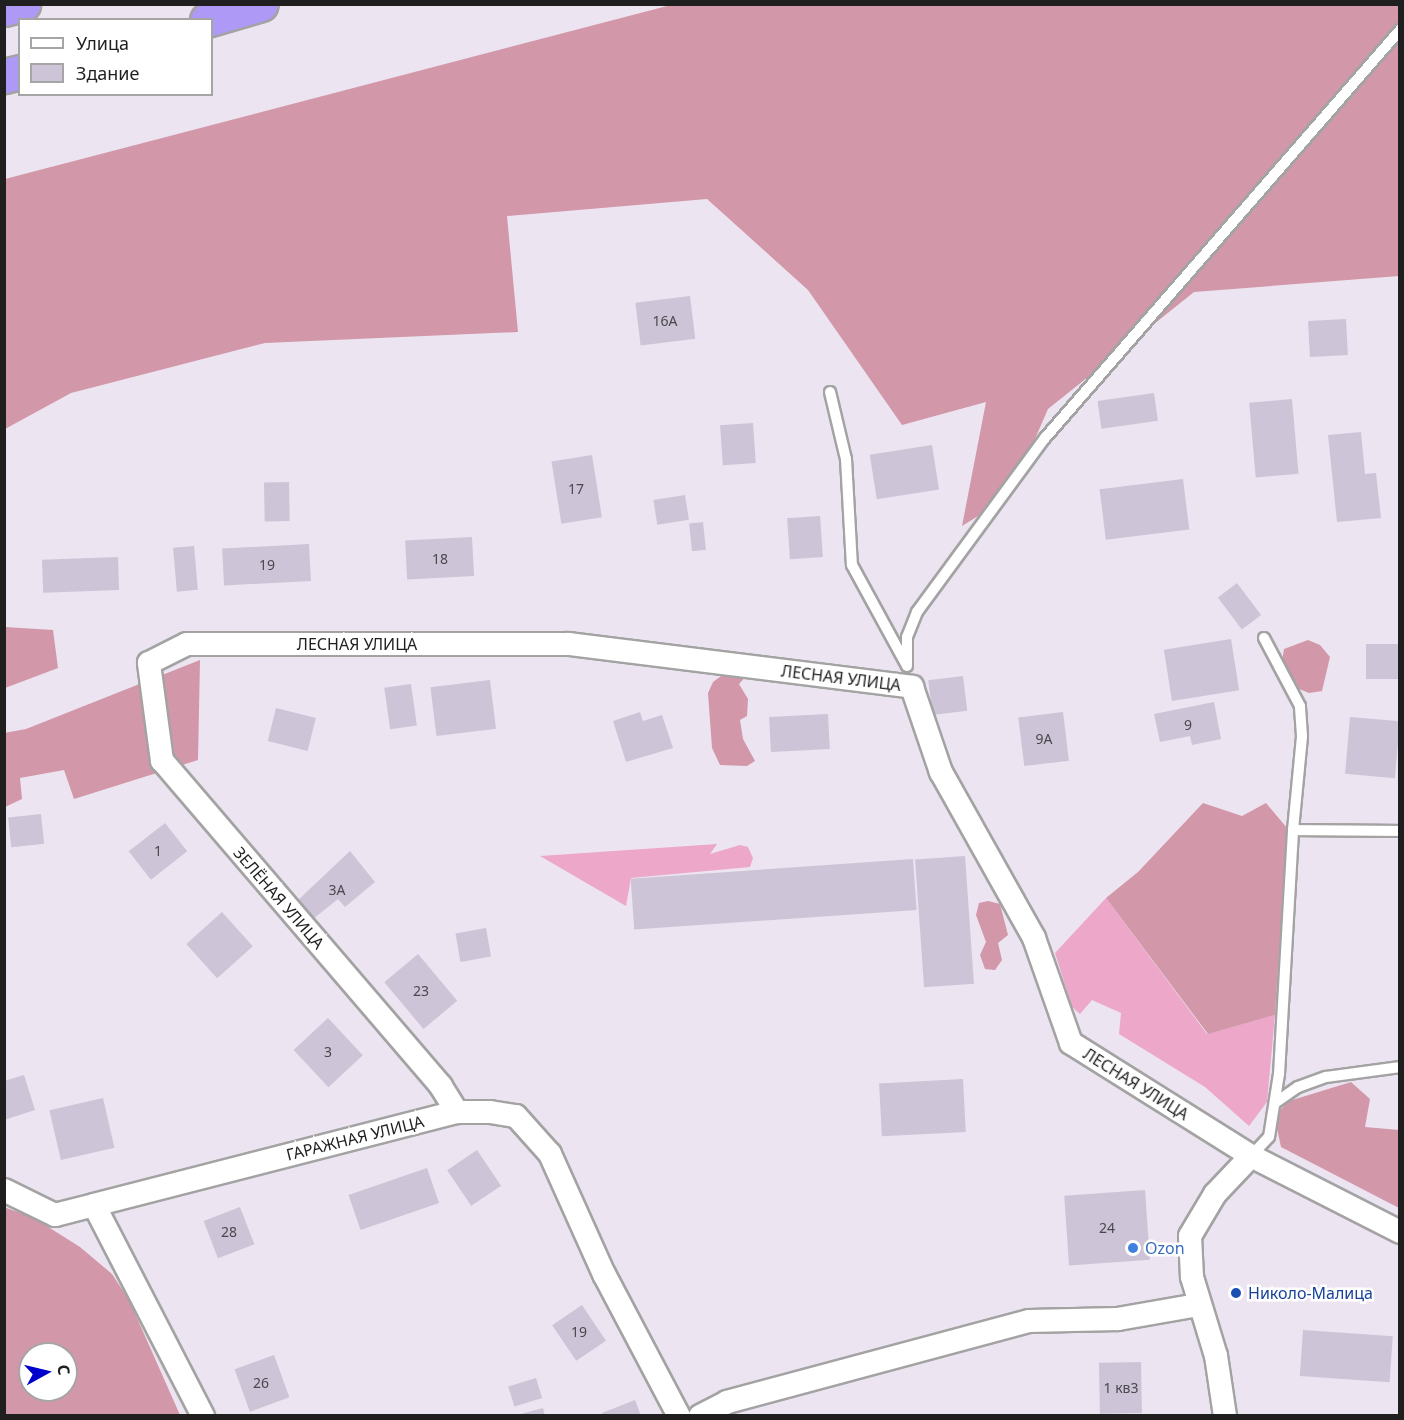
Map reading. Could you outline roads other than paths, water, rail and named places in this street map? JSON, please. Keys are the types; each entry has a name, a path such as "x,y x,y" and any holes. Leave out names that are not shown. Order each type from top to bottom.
{"highway":[{"path":"4,9 22,4"},
{"path":"213,18 261,4"}],"street":[{"name":"ЛЕСНАЯ УЛИЦА","path":"149,663 187,644 568,644 910,676 941,772 1034,938 1071,1043 1251,1156 1400,1232"},
{"name":"ЗЕЛЁНАЯ УЛИЦА","path":"149,663 162,761 441,1086 457,1112"},
{"name":"ГАРАЖНАЯ УЛИЦА","path":"94,1205 457,1112 516,1116 550,1154 604,1274 679,1416"},
{"path":"1225,1416 1216,1356 1198,1305 1190,1236 1215,1194 1251,1156"},
{"path":"4,1190 54,1215 94,1205 203,1416"},
{"path":"700,1416 727,1402 1029,1321 1118,1319 1198,1305"}],"lane":[{"path":"910,676 907,637 917,612 1045,438 1400,30"},
{"path":"830,392 846,459 852,565 910,676"},
{"path":"1251,1156 1269,1137 1275,1103 1293,830 1302,736 1300,706 1264,638"},
{"path":"1293,830 1400,831"},
{"path":"1275,1103 1298,1087 1326,1077 1400,1067"}],"place":[{"name":"Ozon","path":"1133,1248"},
{"name":"Николо-Малица","path":"1236,1293"}]}
